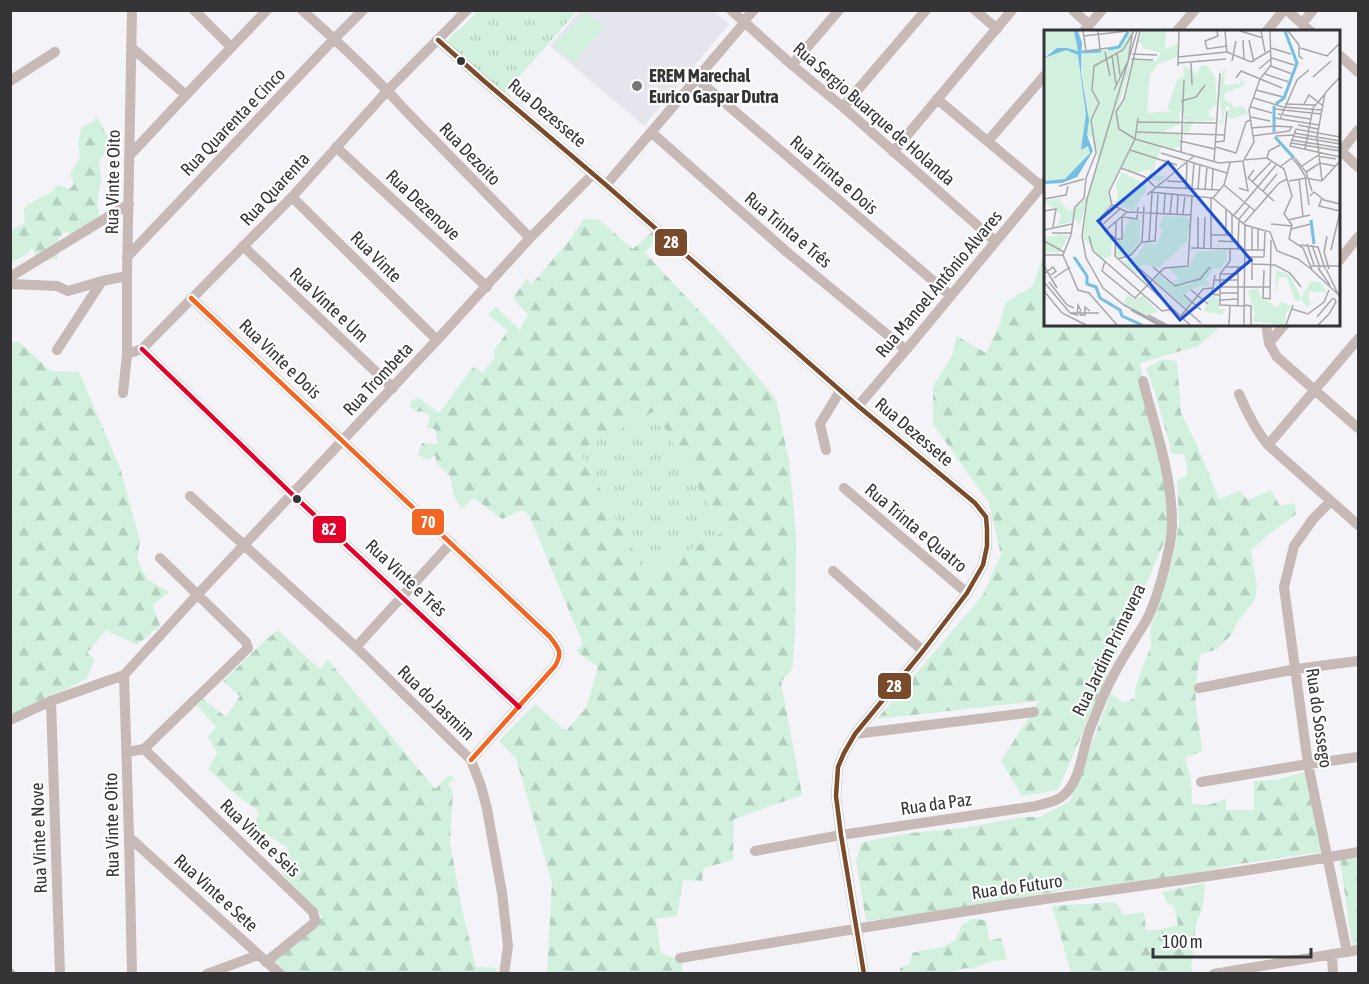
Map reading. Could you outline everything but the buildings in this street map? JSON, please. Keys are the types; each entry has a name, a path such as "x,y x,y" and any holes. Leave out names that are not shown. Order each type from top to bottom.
{"street":[{"name":"Rua Vinte e Oito","path":"127,354 132,10"},
{"path":"194,10 231,47"},
{"path":"130,155 267,10"},
{"name":"Rua Dezoito","path":"302,10 387,91 530,238"},
{"name":"Rua Quarenta e Cinco","path":"127,257 363,10"},
{"name":"Rua Quarenta","path":"127,354 142,349 292,196 387,91 467,10"},
{"name":"Rua Sergio Buarque de Holanda","path":"731,10 995,241"},
{"path":"606,185 754,10"},
{"path":"792,65 839,10"},
{"path":"843,108 926,10"},
{"path":"975,10 997,29"},
{"path":"893,152 1012,10"},
{"path":"1073,10 1086,28 1102,10"},
{"path":"1268,30 1285,10 1309,30"},
{"path":"1302,24 1313,10"},
{"path":"1177,30 1187,13"},
{"name":"Rua Dezessete","path":"438,40 840,391 975,503 986,517 987,546 983,565 967,593 855,734 838,767 837,796 841,835 864,974"},
{"path":"131,47 186,94"},
{"path":"10,81 56,52"},
{"path":"1339,55 1359,72"},
{"path":"988,141 1044,76"},
{"name":"Rua Trinta e Dois","path":"697,79 951,296"},
{"path":"937,99 1043,184"},
{"path":"1359,130 1339,153 1359,167"},
{"name":"Rua Trinta e Três","path":"651,132 788,253 906,350"},
{"name":"Rua Dezenove","path":"336,147 487,287"},
{"name":"Rua Trombeta","path":"10,720 51,701 124,675 343,442 530,238 593,174"},
{"name":"Rua Manoel Antônio Alvares","path":"858,406 1043,184"},
{"name":"Rua Vinte","path":"292,196 437,340"},
{"path":"10,277 129,204"},
{"path":"1339,261 1359,237"},
{"name":"Rua Vinte e Um","path":"243,246 393,388"},
{"path":"10,284 57,286 68,291 127,276"},
{"path":"57,350 102,281"},
{"name":"Rua Vinte e Dois","path":"191,298 550,637 560,653 555,666 471,760"},
{"path":"1266,326 1269,343 1277,357 1359,428"},
{"path":"1269,343 1283,326"},
{"path":"1268,445 1359,339"},
{"name":"Rua Vinte e Três","path":"142,349 293,495 519,707"},
{"path":"123,393 127,354"},
{"name":"Rua Jardim Primavera","path":"1036,806 1056,801 1073,784 1089,730 1112,677 1147,619 1170,542 1172,524 1167,470 1143,381"},
{"path":"826,450 820,424 840,391"},
{"path":"1239,394 1259,435 1268,445 1359,525"},
{"name":"Rua Trinta e Quatro","path":"844,488 967,593"},
{"name":"Rua do Jasmim","path":"190,496 356,647 471,760 488,809 502,893 508,946 504,974"},
{"name":"Rua do Sossego","path":"1331,501 1313,519 1294,546 1284,587 1308,764 1328,858 1353,951"},
{"path":"356,647 451,543"},
{"path":"127,752 144,749 248,648 246,642 160,558"},
{"path":"833,571 923,651"},
{"path":"1199,688 1296,669 1359,661"},
{"name":"Rua Vinte e Oito","path":"124,675 132,974"},
{"name":"Rua Vinte e Nove","path":"51,701 60,974"},
{"path":"855,734 1034,712"},
{"name":"Rua Vinte e Seis","path":"144,749 313,912 315,920 313,924 262,958"},
{"path":"1201,782 1359,757"},
{"name":"Rua da Paz","path":"841,835 1036,806"},
{"path":"755,851 841,835"},
{"name":"Rua Vinte e Sete","path":"129,837 280,974"},
{"name":"Rua do Futuro","path":"680,958 857,928 1359,852"},
{"path":"1214,974 1353,951"},
{"path":"1332,954 1333,974"},
{"path":"207,974 262,958"}],"shaded area":[{"name":"EREM Marechal Eurico Gaspar Dutra","path":"580,11 713,11 729,24 644,126 550,46"}],"green space":[{"path":"478,11 577,11 502,96 448,44 451,36"},
{"path":"585,11 604,27 574,63 554,46"},
{"path":"97,117 110,141 107,151 99,160 101,181 97,204 101,220 79,235 64,232 58,239 57,258 36,263 33,247 27,254 11,263 11,230 25,223 24,208 52,192 57,185 70,189 74,184 70,173 80,158 78,143 82,127 93,122"},
{"path":"584,219 599,220 633,249 652,232 657,239 645,253 722,335 776,399 789,461 796,534 795,634 792,670 781,681 802,795 734,819 733,860 704,868 702,881 683,880 677,916 656,919 661,953 682,961 682,973 547,973 552,883 516,758 499,741 535,704 566,731 586,708 598,667 576,651 583,644 529,515 523,510 502,519 474,498 461,509 454,496 450,476 437,464 435,455 428,460 418,455 422,443 438,444 435,429 427,428 430,417 422,411 417,412 410,406 411,401 419,398 439,413 474,366 482,373 495,358 494,350 508,331 488,315 496,307 520,330 528,315 513,298 527,278 531,285 569,241"},
{"path":"1044,252 1044,326 1221,326 1198,346 1140,363 1172,524 1058,790 1022,796 1001,761 1039,701 877,719 983,595 1001,555 989,503 933,424 933,386 952,356 957,336 986,353 999,326 1005,303 1033,286"},
{"path":"19,342 51,371 79,372 120,468 140,541 137,559 147,579 169,592 153,605 160,626 137,645 106,630 87,653 95,659 87,678 11,716 10,343"},
{"path":"1162,359 1177,361 1181,413 1219,499 1240,491 1248,500 1271,490 1280,506 1295,503 1296,514 1251,550 1257,587 1255,600 1237,622 1232,634 1217,649 1200,655 1196,697 1202,751 1185,758 1191,779 1192,804 1208,805 1226,799 1226,810 1254,810 1254,781 1275,780 1309,771 1322,852 1239,864 1152,882 1063,890 984,905 866,921 856,861 862,842 1023,817 1040,817 1070,801 1111,693 1124,703 1135,698 1135,690 1151,647 1150,630 1173,559 1179,524 1177,480 1187,476 1184,454 1172,454 1146,369"},
{"path":"655,411 723,532 645,573 579,450"},
{"path":"278,630 319,669 328,660 435,789 449,776 455,778 448,784 453,792 450,843 463,914 476,967 498,968 495,973 286,973 271,961 316,925 322,917 282,874 288,848 255,827 258,811 230,790 208,769 217,753 208,737 216,727 197,706 203,699 226,717 240,696 223,681"},
{"path":"1358,856 1358,944 1352,945 1340,859"},
{"path":"1205,883 1203,906 1196,924 1191,973 1071,973 1052,906 1116,902 1124,915 1144,912 1146,930 1158,930 1178,925 1174,906 1167,903 1162,892"},
{"path":"972,919 986,920 989,941 1001,938 1007,959 947,973 900,973 900,968 910,964 912,953 942,947 955,941 962,925"}],"transit line":[{"name":"28","path":"438,40 858,406 975,503 986,517 987,546 983,565 967,593 855,734 838,767 836,796 864,974"},
{"name":"70","path":"191,298 550,637 558,648 559,657 555,666 471,760"},
{"name":"82","path":"142,349 293,495 519,707"}],"place":[{"name":"EREM Marechal Eurico Gaspar Dutra","path":"637,86"}]}
